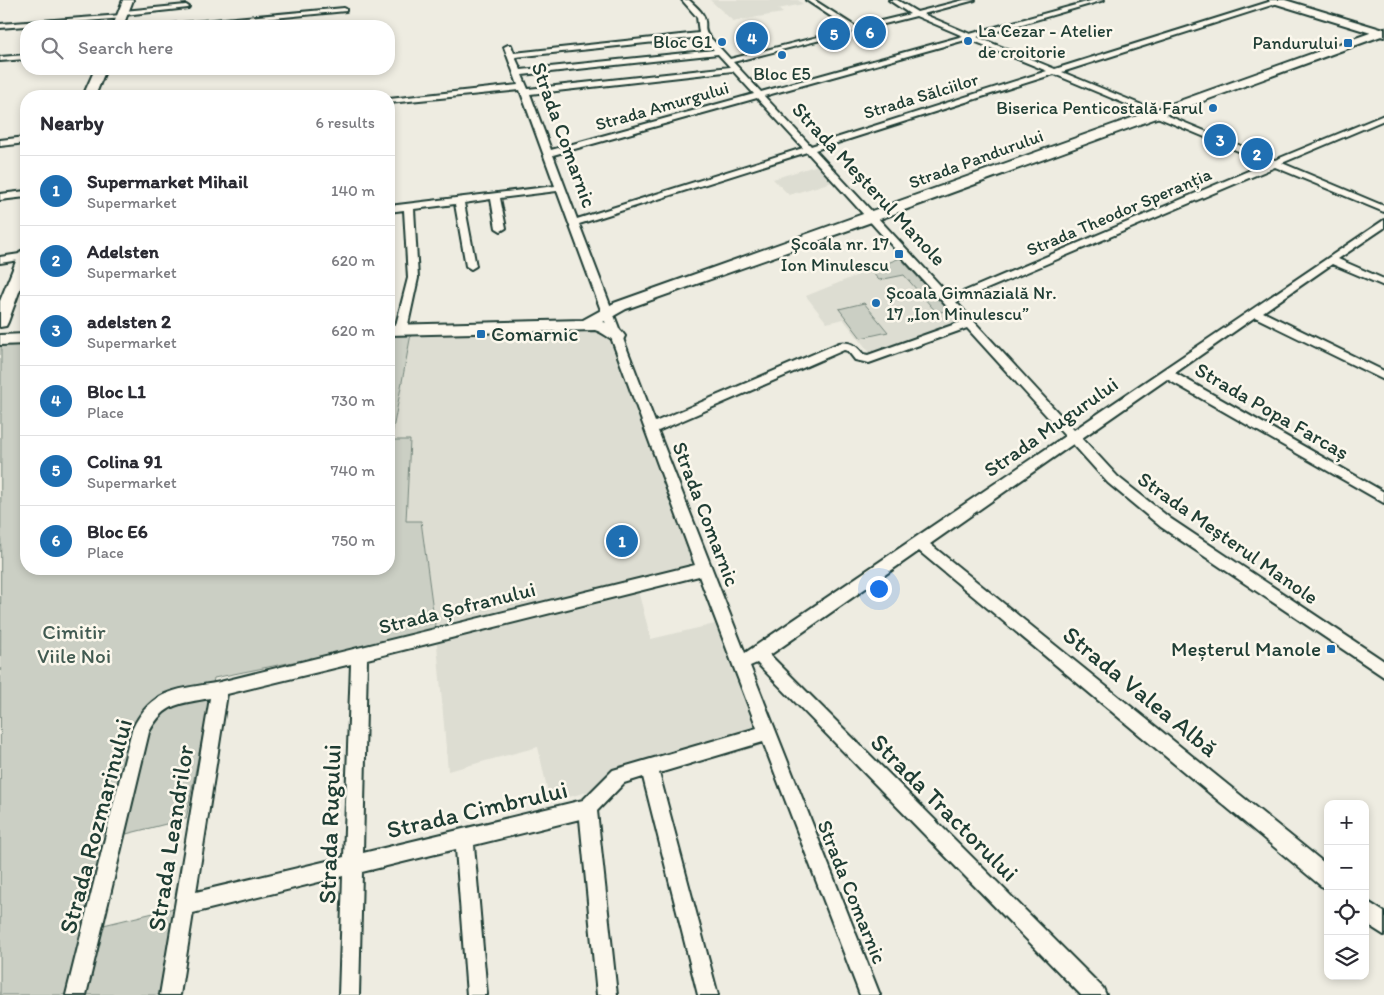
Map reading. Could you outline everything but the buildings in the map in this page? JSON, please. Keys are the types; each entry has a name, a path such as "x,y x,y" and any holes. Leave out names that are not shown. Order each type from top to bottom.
{"main road":[{"path":"1280,0 1383,32"}],"street":[{"path":"121,19 128,0"},
{"name":"Strada Meșterul Manole","path":"686,0 700,14 703,24 701,30 704,35 1113,480 1146,508 1384,670"},
{"path":"809,0 855,29"},
{"path":"892,0 969,36 1384,209"},
{"path":"899,0 918,13"},
{"path":"729,61 972,0"},
{"name":"Strada Amurgului","path":"549,153 1101,0"},
{"name":"Strada Sălciilor","path":"574,223 1280,0"},
{"path":"108,20 186,7"},
{"path":"235,20 344,10"},
{"path":"0,26 20,24"},
{"name":"Strada Pandurului","path":"584,326 595,321 608,310 1383,32"},
{"name":"Strada Comarnic","path":"704,35 510,51 704,569 870,995"},
{"path":"518,73 720,52"},
{"path":"0,59 20,57"},
{"path":"395,100 735,69"},
{"path":"91,90 98,75"},
{"name":"Strada Theodor Speranția","path":"950,301 1384,117"},
{"path":"0,143 20,141"},
{"path":"395,209 560,188"},
{"path":"0,197 20,195"},
{"path":"495,196 501,228"},
{"path":"459,201 471,266"},
{"path":"409,207 413,278 395,329 584,326 603,327 617,336"},
{"name":"Strada Mugurului","path":"741,663 759,654 920,544 1384,223"},
{"path":"0,260 20,256"},
{"path":"1331,260 1384,283"},
{"path":"0,322 5,296 20,267"},
{"path":"1254,312 1384,376"},
{"path":"651,428 843,346 852,348 859,357 869,359 970,323"},
{"path":"0,340 20,339"},
{"name":"Strada Popa Farcaș","path":"1166,373 1384,498"},
{"name":"Strada Valea Albă","path":"920,544 1324,876"},
{"name":"Strada Șofranului","path":"220,689 704,569"},
{"name":"Strada Rugului","path":"349,995 359,654"},
{"name":"Strada Tractorului","path":"759,654 1096,995"},
{"name":"Strada Leandrilor","path":"170,995 220,689"},
{"name":"Strada Rozmarinului","path":"76,995 141,730 151,712 170,699 220,689"},
{"name":"Strada Cimbrului","path":"185,905 588,808 619,776 767,733"},
{"path":"649,767 708,995"},
{"path":"588,808 608,995"},
{"path":"464,838 477,995"},
{"path":"1369,913 1384,925"}],"shaded area":[{"path":"710,0 798,0 803,4 778,9 783,13 733,21"},
{"path":"818,165 832,182 789,195 773,179"},
{"name":"Școala Gimnazială Nr. 17 „Ion Minulescu”","path":"900,258 961,324 871,354 843,319 827,323 806,296"},
{"path":"596,329 608,335 699,576 638,591 651,639 715,624 761,746 550,802 538,747 448,771 436,633 421,521 406,522 410,440 395,440 395,419 411,334"}],"green space":[{"path":"900,258 948,310 937,313 904,275 879,280 870,270"},
{"path":"864,303 888,332 861,338 839,309"},
{"path":"395,334 411,334 395,419"},
{"name":"Cimitir Viile Noi","path":"20,342 20,575 395,575 395,440 410,440 406,521 421,521 436,633 214,678 186,819 110,838 87,929 174,908 162,995 0,995 1,343"}],"place":[{"name":"Bloc E6","path":"870,32"},
{"name":"Colina 91","path":"834,34"},
{"name":"Bloc L1","path":"752,38"},
{"name":"La Cezar - Atelier de croitorie","path":"968,41"},
{"name":"Bloc G1","path":"722,42"},
{"name":"Pandurului","path":"1348,43"},
{"name":"Bloc E5","path":"782,55"},
{"name":"Biserica Penticostală Farul","path":"1213,108"},
{"name":"adelsten 2","path":"1220,140"},
{"name":"Adelsten","path":"1257,154"},
{"name":"Școala nr. 17 Ion Minulescu","path":"899,254"},
{"name":"Școala Gimnazială Nr. 17 „Ion Minulescu”","path":"876,303"},
{"name":"Comarnic","path":"481,334"},
{"name":"Supermarket Mihail","path":"622,541"},
{"name":"Meșterul Manole","path":"1331,649"}]}
